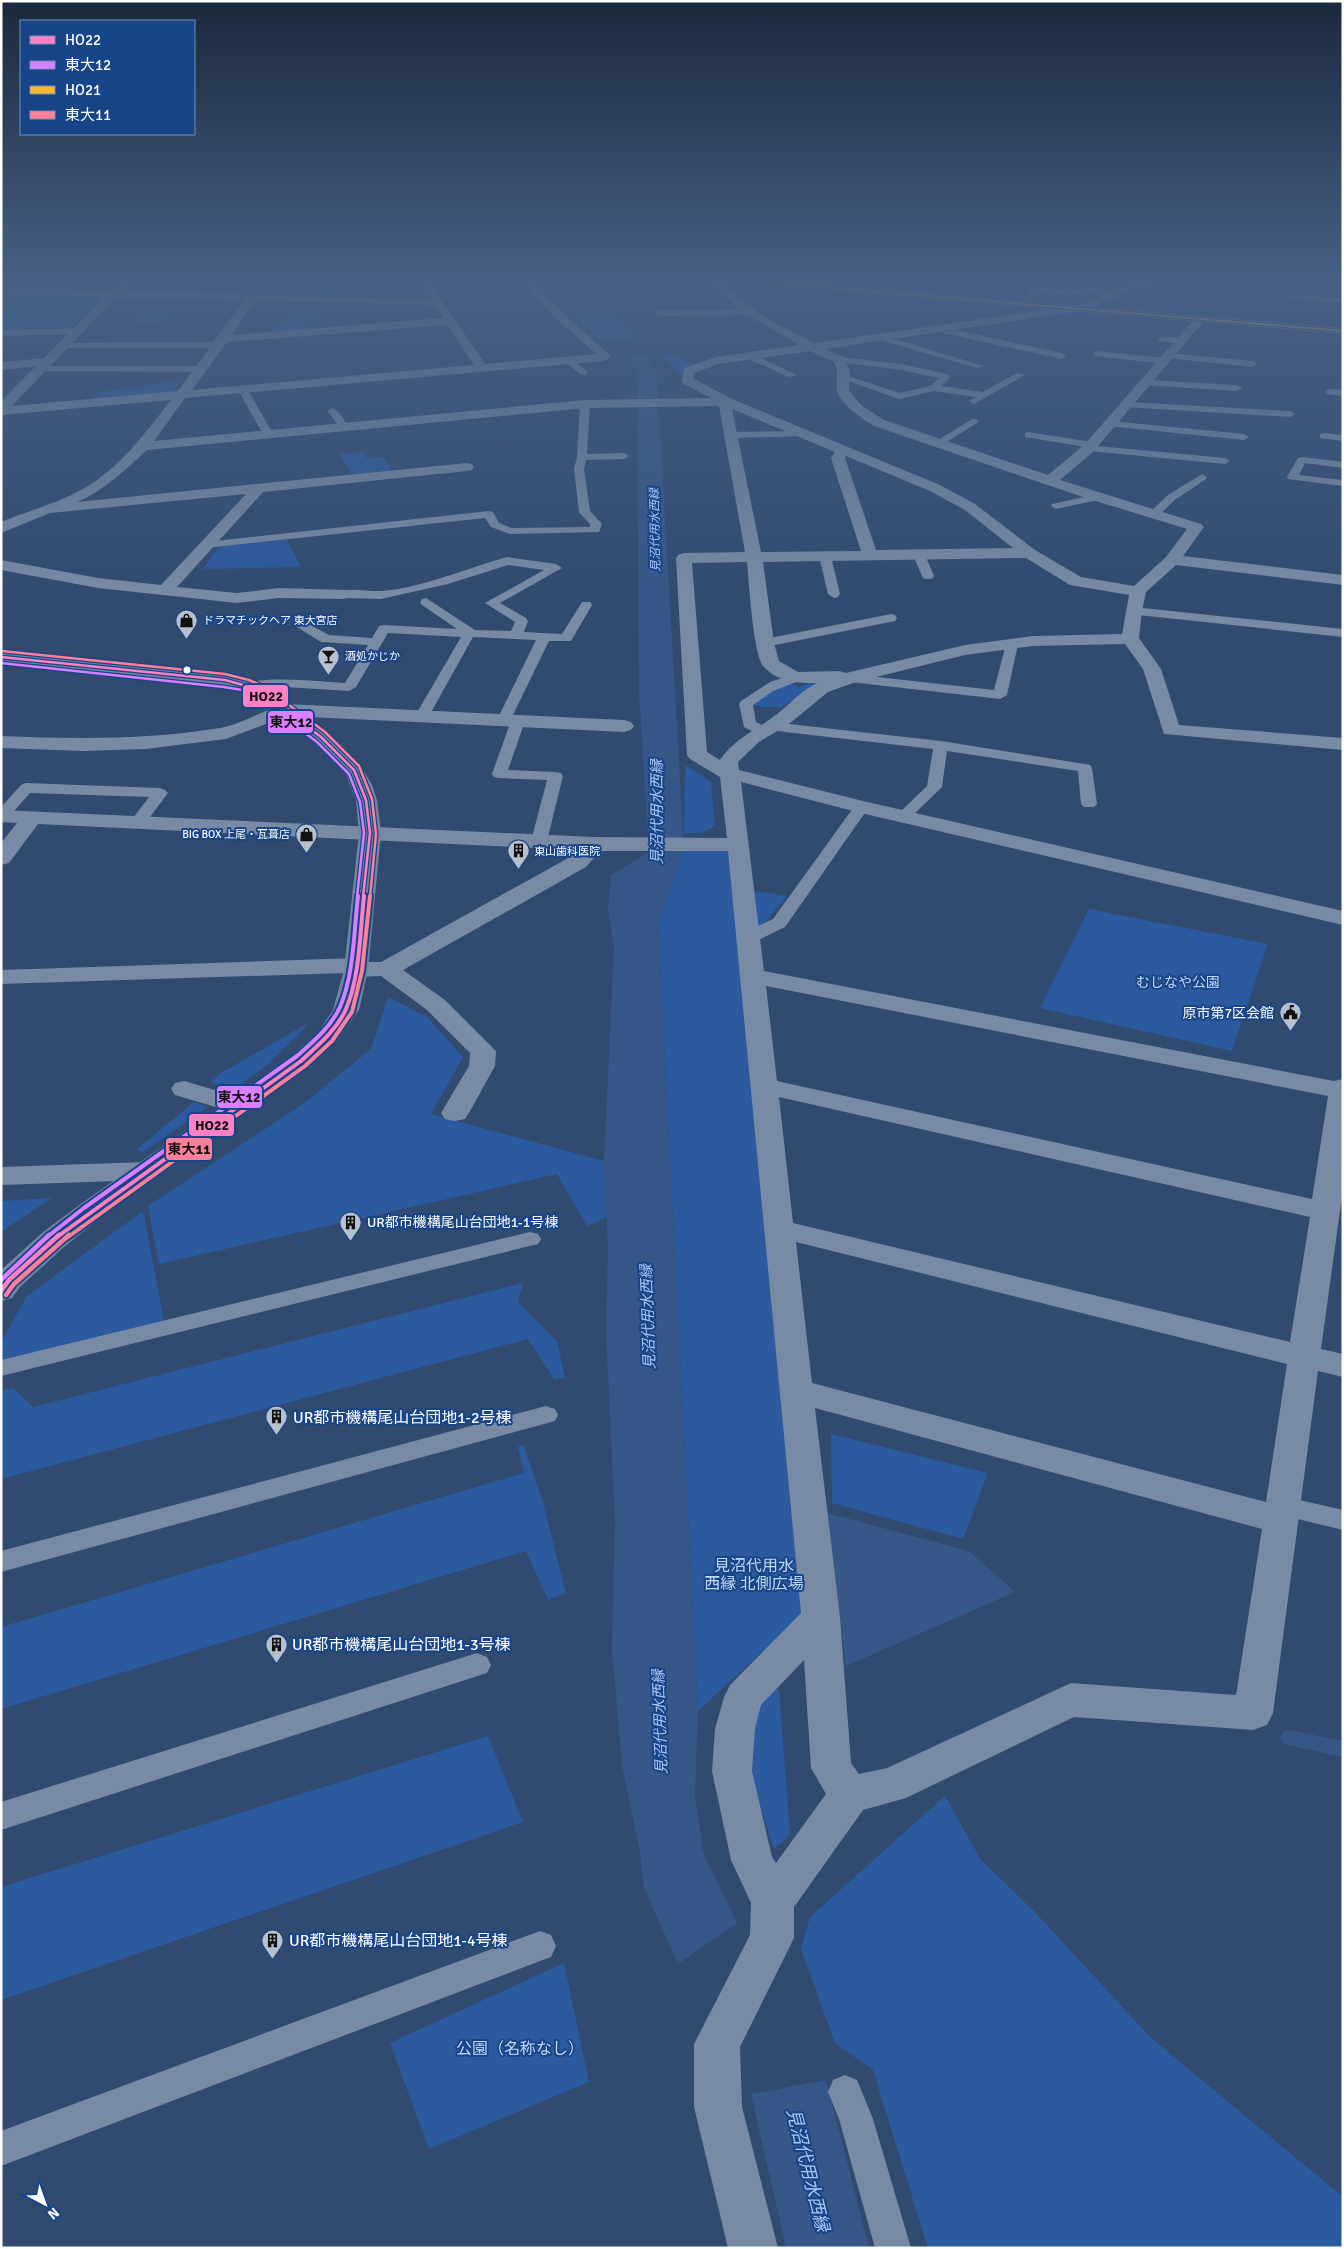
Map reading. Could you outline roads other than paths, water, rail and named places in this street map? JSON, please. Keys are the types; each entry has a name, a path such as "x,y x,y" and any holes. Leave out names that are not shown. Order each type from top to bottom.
{"street":[{"path":"1,410 25,384"},
{"path":"1,528 51,509 110,476 143,446 190,384"},
{"path":"1,410 309,384"},
{"path":"693,384 727,402 956,498 1029,553 1076,581 1138,592"},
{"path":"844,384 843,390 856,408 879,423 1098,497 1196,527 1172,560 1143,584 1138,592 1133,611 1130,639"},
{"path":"1050,480 1091,447 1146,384"},
{"path":"143,446 585,404 727,402"},
{"path":"727,402 725,406 754,557 765,643 771,664 794,678 830,676 850,678"},
{"path":"844,450 838,458 870,555"},
{"path":"51,509 467,467"},
{"path":"165,590 259,488"},
{"path":"1029,553 684,558 697,755 728,773 861,807 1343,918"},
{"path":"1172,560 1343,580"},
{"path":"1,565 98,583 237,598 278,592 342,594"},
{"path":"850,1794 831,1768 821,1617 798,1391 728,762 736,751 767,728 782,720 821,688 850,678 965,650 1012,644 1130,639 1143,651 1156,676 1171,730 1343,744"},
{"path":"1,657 221,680 250,686 319,736 354,770 366,799 370,833 357,967 346,1010 327,1037 301,1061 146,1171 53,1240 10,1280 1,1291"},
{"path":"1,742 84,745 146,743 226,733 285,710 624,726"},
{"path":"2,816 594,844 738,845"},
{"path":"1,858 33,818"},
{"path":"386,969 578,862 588,854 594,844"},
{"path":"1,977 357,967 386,969 436,1005 483,1051 482,1066 455,1113"},
{"path":"752,976 1342,1091"},
{"path":"764,1086 1325,1211"},
{"path":"773,1902 850,1794 892,1785 1071,1700 1253,1714 1343,1087"},
{"path":"184,1089 239,1106"},
{"path":"1,1176 146,1171"},
{"path":"780,1229 1343,1366"},
{"path":"798,1391 1281,1513"},
{"path":"754,2248 718,2107 717,2044 772,1938 773,1902 752,1860 732,1770 735,1729 744,1697 821,1617"}],"lane":[{"path":"863,384 899,396 934,388 984,395"},
{"path":"934,388 938,384"},
{"path":"973,401 1003,384"},
{"path":"1146,384 1237,388"},
{"path":"243,390 268,434"},
{"path":"1330,392 1343,393"},
{"path":"206,545 489,514 495,525 510,531 595,530 596,524 585,512 579,469 582,457 585,404"},
{"path":"1128,405 1290,414"},
{"path":"332,412 344,427"},
{"path":"938,443 974,421"},
{"path":"1112,424 1244,437"},
{"path":"730,435 804,434"},
{"path":"1028,435 1091,447 1225,461"},
{"path":"1324,436 1343,438"},
{"path":"582,457 624,456"},
{"path":"1343,465 1302,460 1292,477 1343,483"},
{"path":"1154,514 1172,497 1202,477"},
{"path":"1056,506 1098,497"},
{"path":"919,555 928,576"},
{"path":"825,556 834,594"},
{"path":"342,594 381,595 444,581 506,561 556,568 491,603 522,621 516,635"},
{"path":"426,602 470,632"},
{"path":"250,686 286,683 349,687 384,629 566,638 586,605"},
{"path":"1133,611 1343,633"},
{"path":"765,643 890,618"},
{"path":"301,624 326,639 376,642"},
{"path":"422,716 470,632"},
{"path":"539,841 556,776 499,774 511,720 544,636"},
{"path":"850,678 1000,695 1012,644"},
{"path":"794,678 780,682 746,704 749,724 767,728 941,745 1085,768 1089,804"},
{"path":"903,817 934,787 941,745"},
{"path":"2,816 26,788 160,793 138,822"},
{"path":"748,938 779,923 861,807"},
{"path":"1,1368 530,1239"},
{"path":"1,1562 546,1415"},
{"path":"1281,1513 1343,1520"},
{"path":"1,1816 478,1665"},
{"path":"1,2149 540,1946"},
{"path":"845,2092 856,2119 892,2248"}],"water":[{"path":"637,384 657,384 684,851 658,924 698,1711 695,1795 703,1852 737,1923 678,1964 644,1888 639,1847 622,1766 612,1650 615,1520 606,1332 608,1249 604,1161 614,947 608,911 611,875 649,852 639,691"},
{"path":"827,1513 969,1551 1015,1592 846,1666"},
{"name":"見沼代用水西縁","path":"826,2080 869,2248 786,2248 751,2094"}],"waterway":[{"path":"1289,1738 1343,1749"}],"place":[{"name":"ドラマチックヘア 東大宮店","path":"187,639"},
{"name":"酒処かじか","path":"329,675"},
{"name":"BIG BOX 上尾・瓦葺店","path":"306,853"},
{"name":"東山歯科医院","path":"518,870"},
{"name":"原市第7区会館","path":"1290,1032"},
{"name":"UR都市機構尾山台団地1-1号棟","path":"351,1241"},
{"name":"UR都市機構尾山台団地1-2号棟","path":"277,1436"},
{"name":"UR都市機構尾山台団地1-3号棟","path":"276,1663"},
{"name":"UR都市機構尾山台団地1-4号棟","path":"273,1959"}],"water label":[{"name":"見沼代用水西緑","path":"655,530"}],"park label":[{"name":"むじなや公園","path":"1178,982"},
{"name":"見沼代用水 西縁 北側広場","path":"754,1574"},
{"name":"公園（名称なし）","path":"520,2048"}]}
